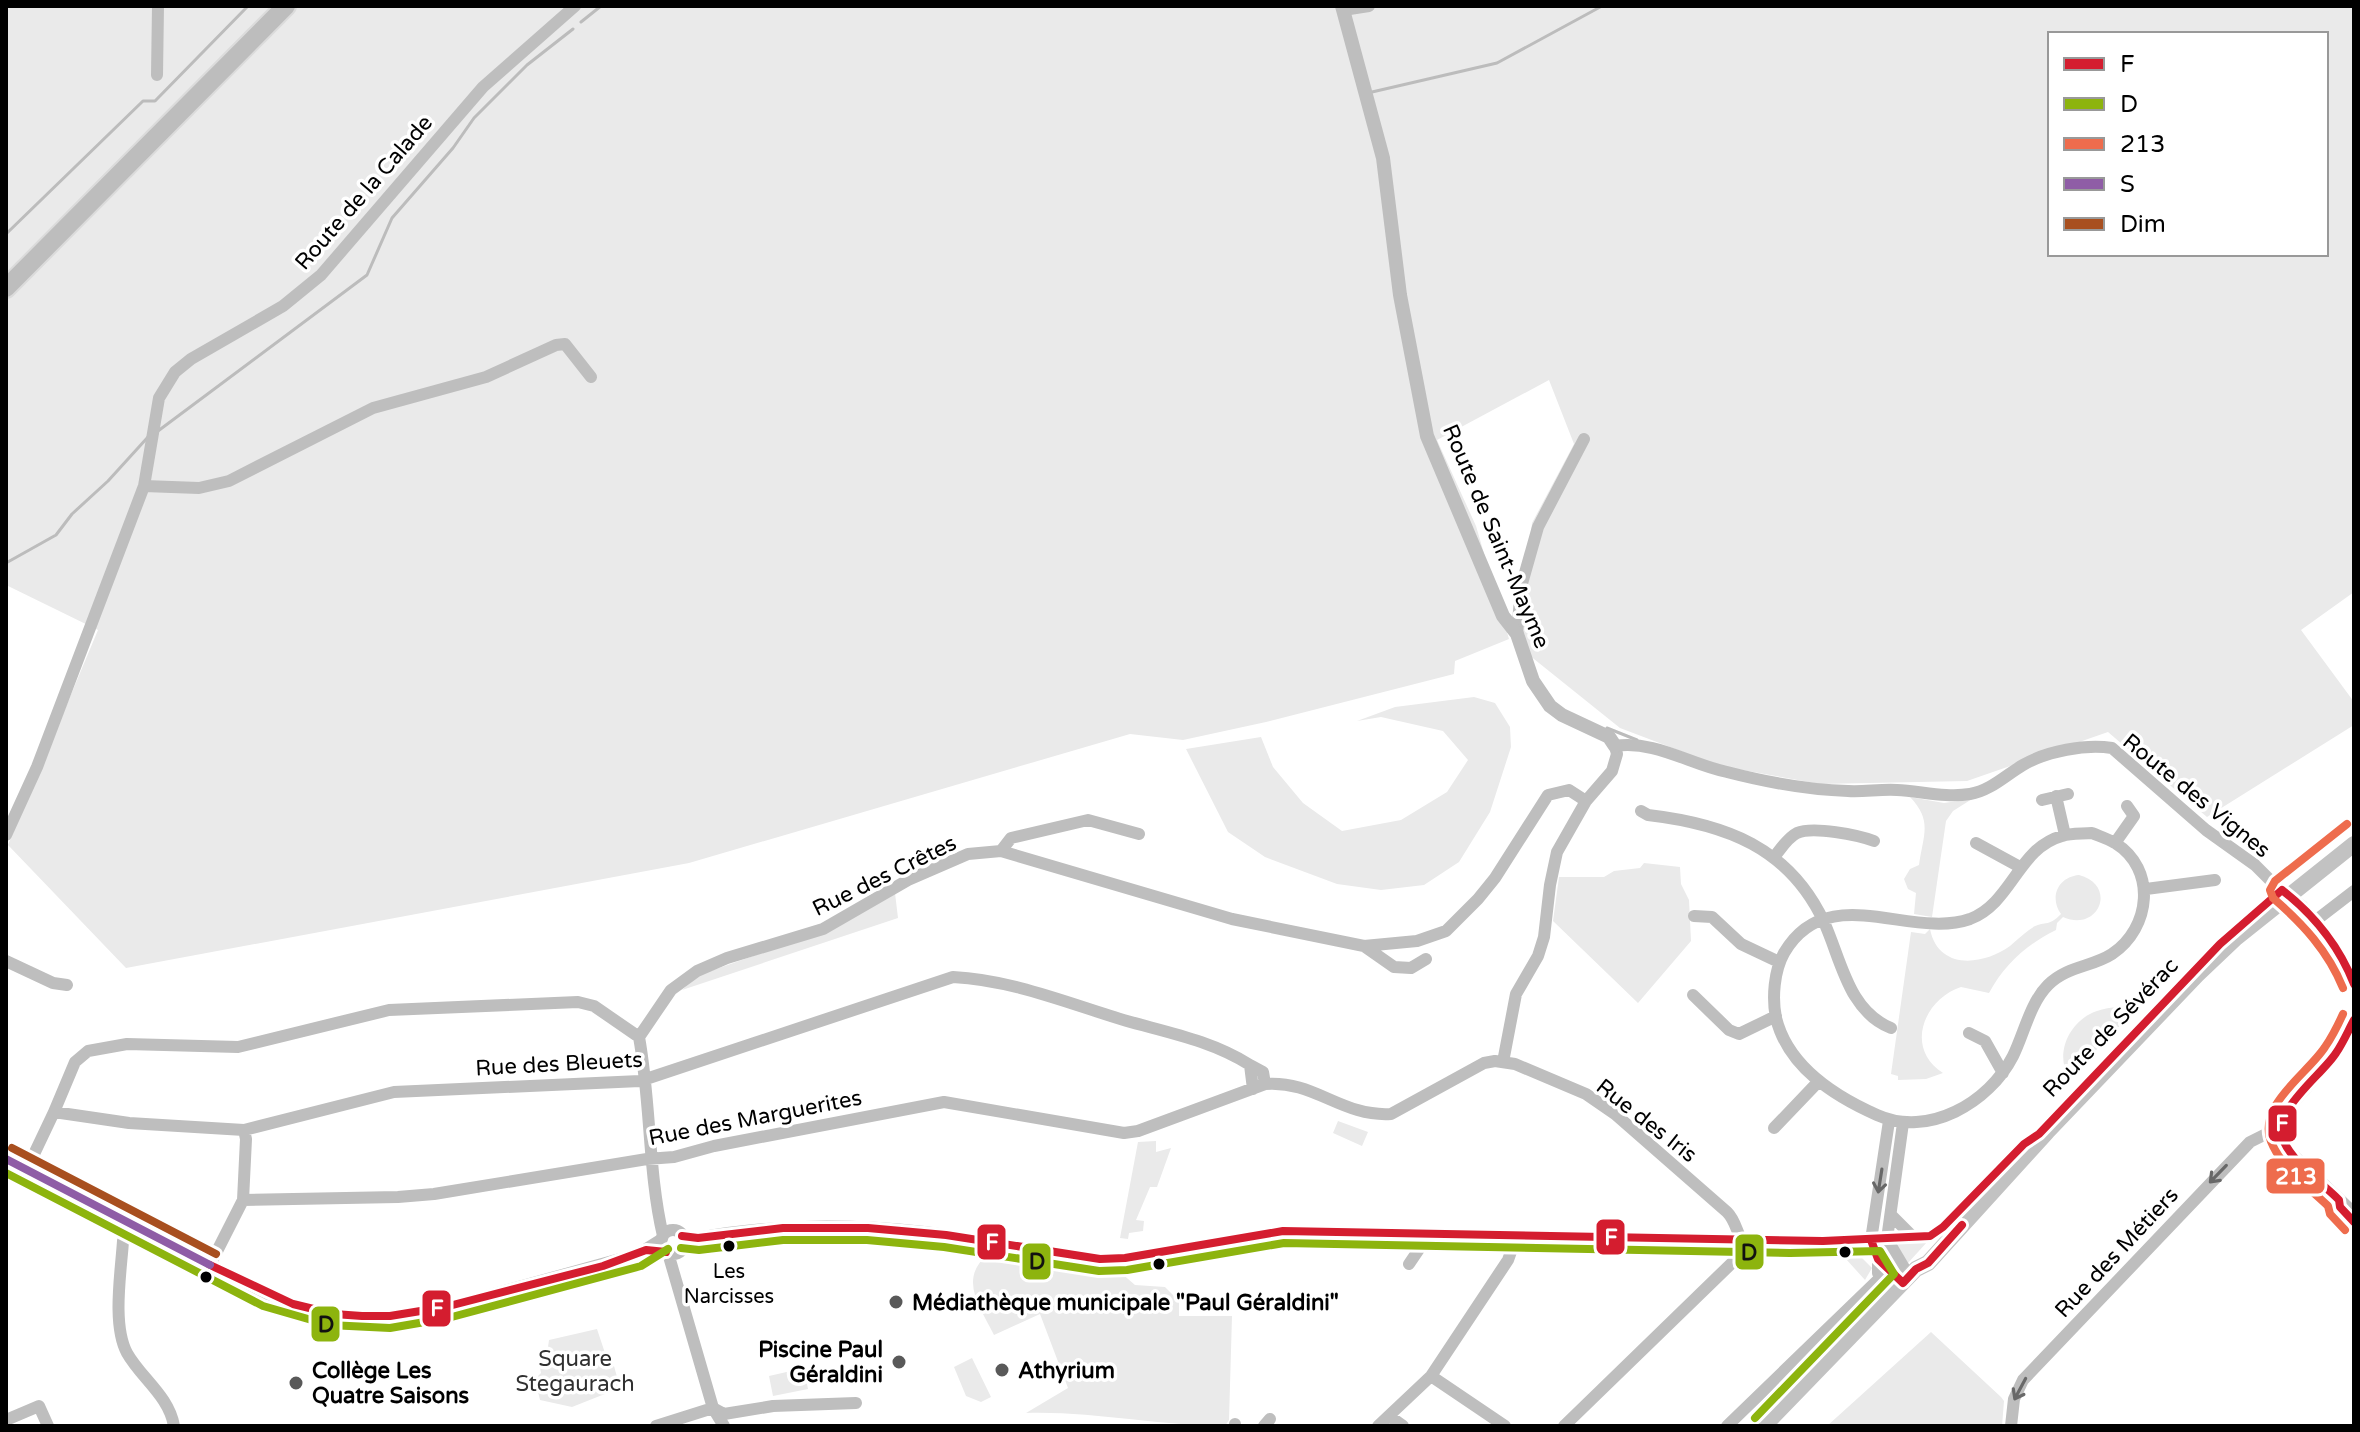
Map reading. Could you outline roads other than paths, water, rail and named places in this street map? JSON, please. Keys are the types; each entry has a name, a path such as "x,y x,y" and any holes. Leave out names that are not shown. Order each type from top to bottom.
{"main road":[{"path":"6,288 286,6"},
{"name":"Route de Sévérac","path":"1764,1426 2220,944 2354,839"},
{"name":"Route de Sévérac","path":"1909,1276 1928,1263 2168,1004 2285,892"},
{"name":"Route de Sévérac","path":"1753,1426 1817,1364 1824,1361"}],"street":[{"path":"157,75 158,6"},
{"name":"Route de la Calade","path":"6,835 42,754 144,486 159,398 175,372 191,359 283,306 321,275 483,87 575,6"},
{"path":"1342,8 1369,6"},
{"name":"Route de Saint-Mayme","path":"1342,8 1383,158 1400,295 1427,436 1503,616 1517,634 1533,681 1550,706 1609,737 1615,746"},
{"path":"144,486 199,488 229,481 373,408 486,377 556,345 565,344 570,348 591,377"},
{"path":"1517,634 1521,587 1538,527 1584,439"},
{"path":"1259,1087 1284,1083 1304,1087 1352,1110 1375,1115 1391,1114 1484,1063 1503,1062 1516,994 1538,956 1544,937 1548,894 1557,852 1586,801 1612,771 1617,754 1615,746"},
{"name":"Route des Vignes","path":"1615,746 1645,746 1724,772 1801,787 1927,794 1971,794 1991,786 2025,763 2044,756 2098,746 2112,748 2206,830 2255,865 2315,921 2339,954 2354,984"},
{"name":"Rue des Crêtes","path":"639,1037 671,990 697,971 727,958 823,929 908,880 968,854 1001,851 1232,919 1364,946 1437,936 1446,931 1478,899 1503,866 1548,795 1569,790 1586,801"},
{"path":"2055,797 2065,835"},
{"path":"1641,811 1648,815 1709,825 1746,839 1774,857 1800,884 1823,920 1851,993 1879,1023 1891,1028"},
{"path":"2115,843 2136,813"},
{"path":"1001,851 1011,838 1088,820 1139,834"},
{"path":"1774,857 1798,833 1811,831 1862,836 1874,841"},
{"path":"2092,833 2115,843 2139,871 2146,889 2144,908 2126,944 2109,957 2066,972 2047,986 2003,1073 1979,1098 1939,1118 1896,1122 1858,1107 1818,1082 1784,1041 1776,1016 1774,993 1779,962 1789,945 1823,920 1843,915 1950,923 1970,918 1991,906 2013,882 2020,867 2035,850 2065,835 2092,833"},
{"path":"1976,843 2020,867"},
{"path":"2146,889 2215,880"},
{"path":"2315,921 2354,891"},
{"path":"1694,916 1712,917 1741,944 1779,962"},
{"name":"Rue des Crêtes","path":"1364,946 1394,967 1411,968 1426,959"},
{"path":"6,961 53,983 67,985"},
{"name":"Rue des Bleuets","path":"54,1112 129,1123 244,1130 394,1092 647,1080 953,977 1002,983 1188,1037 1229,1052 1263,1072 1259,1087"},
{"path":"1693,995 1729,1030 1739,1034 1776,1016"},
{"path":"26,1171 75,1062 88,1051 127,1044 238,1047 389,1010 578,1002 594,1006 639,1037 647,1080 659,1220 672,1243 677,1286 713,1408 724,1426"},
{"path":"2354,1020 2335,1055 2291,1105 2282,1119 2280,1131 2291,1153 2354,1213"},
{"path":"1969,1033 1985,1041 2003,1073"},
{"name":"Rue des Iris","path":"1503,1062 1515,1064 1586,1094 1615,1114 1727,1212 1734,1219 1741,1240"},
{"path":"1774,1128 1818,1082"},
{"name":"Rue des Marguerites","path":"243,1200 422,1195 674,1157 714,1146 944,1102 1124,1133 1152,1126 1259,1087"},
{"path":"1896,1122 1887,1239 1909,1276"},
{"path":"1889,1297 1880,1278 1878,1259 1871,1240 1896,1122"},
{"path":"210,1265 243,1200 244,1130"},
{"name":"Rue des Métiers","path":"2011,1426 2014,1399 2023,1380 2033,1369 2250,1142 2280,1131"},
{"path":"6,1159 269,1295 305,1308 344,1316 386,1317 437,1310 672,1243 797,1227 870,1227 927,1233 1100,1259 1125,1258 1283,1231 1741,1240 1871,1240 1930,1236 1943,1227 2006,1161 2039,1134"},
{"path":"6,1170 26,1171"},
{"path":"2339,1200 2340,1207 2354,1222"},
{"path":"1891,1215 1913,1237"},
{"path":"123,1220 128,1228 123,1241 120,1336 128,1356 167,1407 174,1426"},
{"path":"1409,1264 1430,1233"},
{"path":"1378,1426 1431,1376 1508,1260 1517,1235"},
{"path":"1564,1426 1736,1259 1745,1245 1741,1240"},
{"path":"1878,1259 1909,1276"},
{"path":"1727,1426 1880,1278"},
{"path":"1431,1376 1505,1426"},
{"path":"656,1426 713,1408 724,1414 773,1406 856,1403"},
{"path":"6,1420 39,1406 48,1426"},
{"path":"1389,1416 1403,1426"}],"waterway":[{"path":"6,234 143,101 155,101 248,6"},
{"path":"581,22 601,6"},
{"path":"1372,92 1497,63 1602,6"},
{"path":"158,431 367,275 392,218 453,148 474,118 527,65 573,29"},
{"path":"6,563 56,535 72,514 108,481 148,437"},
{"path":"1607,728 1637,740"}],"place":[{"name":"Les Narcisses","path":"729,1246"},
{"name":"Médiathèque municipale \"Paul Géraldini\"","path":"896,1302"},
{"name":"Piscine Paul Géraldini","path":"899,1362"},
{"name":"Athyrium","path":"1002,1370"},
{"name":"Collège Les Quatre Saisons","path":"296,1383"}],"park label":[{"name":"Square Stegaurach","path":"575,1370"}]}
